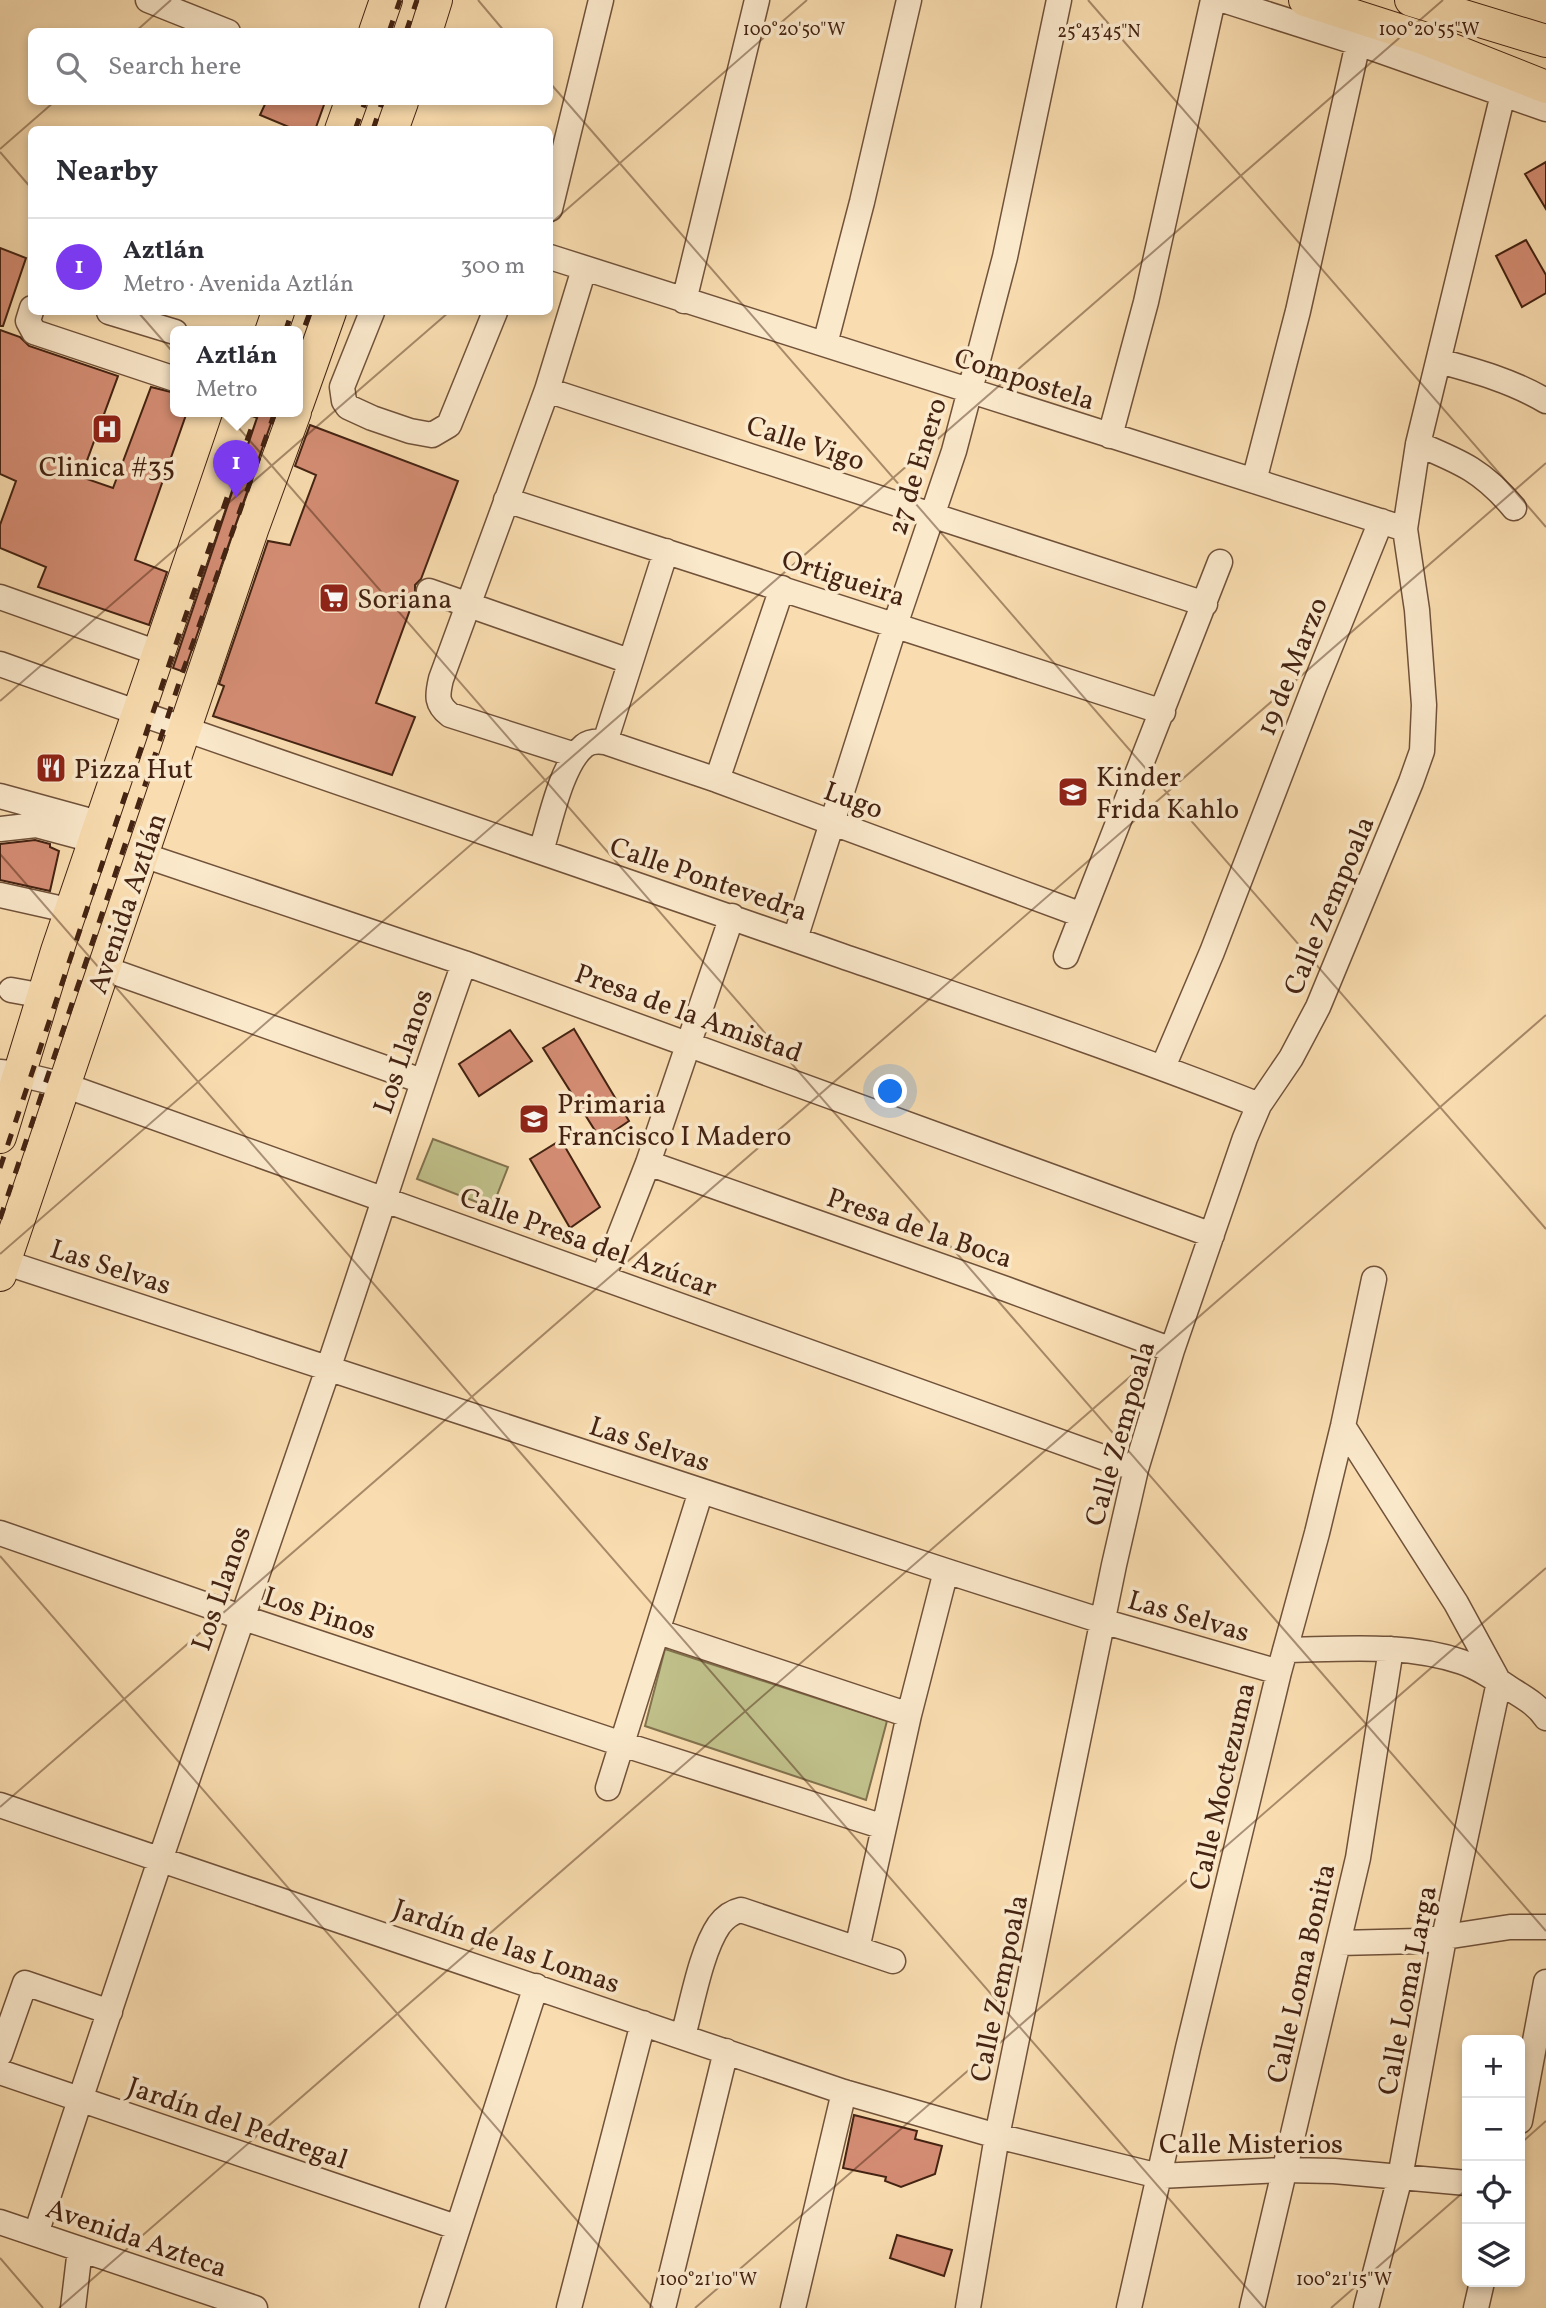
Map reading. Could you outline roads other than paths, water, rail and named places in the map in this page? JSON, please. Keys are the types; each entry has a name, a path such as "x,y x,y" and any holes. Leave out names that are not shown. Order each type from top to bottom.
{"main road":[{"path":"376,28 386,0"},
{"path":"427,28 436,0"},
{"path":"1305,0 1420,37 1546,87"},
{"path":"1411,0 1546,41"},
{"path":"342,126 350,105"},
{"path":"393,126 401,105"},
{"path":"303,389 329,315"},
{"name":"Avenida Aztlán","path":"0,1137 10,1073 44,996 239,417"},
{"name":"Avenida Aztlán","path":"2,1269 184,730 293,417"}],"street":[{"path":"148,0 200,9 223,28"},
{"path":"553,197 601,0"},
{"path":"684,301 757,0"},
{"path":"825,344 862,202 909,0"},
{"name":"27 de Enero","path":"795,939 895,625 954,451 1005,257 1059,0"},
{"path":"1110,436 1146,302 1213,0"},
{"path":"1223,0 1358,43 1546,109"},
{"path":"1460,0 1546,28"},
{"path":"1254,481 1298,311 1358,43"},
{"path":"1405,529 1418,444 1503,94"},
{"name":"Compostela","path":"553,258 1405,529"},
{"path":"575,755 450,715 439,704 438,697 441,680 547,390 584,269"},
{"path":"30,315 28,321 34,332 170,377"},
{"path":"119,315 170,330"},
{"path":"368,323 342,387 344,401 348,407 372,418 410,431 432,435 449,425 494,315"},
{"path":"318,348 368,323"},
{"path":"1439,361 1488,374 1546,401"},
{"name":"Calle Vigo","path":"547,390 1205,604"},
{"path":"1418,444 1463,462 1483,476 1514,508"},
{"name":"Ortigueira","path":"506,500 1163,712"},
{"name":"19 de Marzo","path":"1163,1067 1212,952 1381,522"},
{"name":"Calle Zempoala","path":"968,2308 997,2136 1102,1621 1136,1469 1172,1350 1259,1105 1298,1046 1318,1007 1422,751 1424,705 1417,610 1405,529"},
{"path":"541,851 566,774 575,755 590,742 605,742 666,551"},
{"path":"1066,957 1220,562"},
{"path":"717,780 782,588"},
{"path":"429,591 629,661"},
{"path":"0,597 158,653"},
{"name":"Calle Pontevedra","path":"0,664 184,730 732,916 1163,1067 1259,1105"},
{"name":"Lugo","path":"605,742 717,780 1082,915"},
{"path":"0,796 99,833"},
{"path":"0,829 36,825 99,833"},
{"name":"Presa de la Amistad","path":"143,855 464,963 1212,1235"},
{"path":"0,895 72,911"},
{"path":"603,1278 648,1163 732,916"},
{"name":"Los Llanos","path":"36,2234 241,1617 464,963"},
{"path":"103,968 422,1081"},
{"path":"11,990 44,996"},
{"name":"Calle Presa del Azúcar","path":"10,1073 64,1084 1136,1469"},
{"name":"Presa de la Boca","path":"648,1163 1172,1350"},
{"name":"Las Selvas","path":"2,1269 327,1369 1102,1621 1282,1661 1391,1649 1461,1662 1544,1710"},
{"name":"Calle Moctezuma","path":"1129,2308 1282,1661 1343,1426 1374,1279"},
{"path":"1343,1426 1455,1603 1499,1682"},
{"path":"608,1788 701,1491"},
{"name":"Los Pinos","path":"0,1533 241,1617 622,1744 884,1827"},
{"path":"857,1949 909,1715 946,1571"},
{"path":"659,1632 909,1715"},
{"name":"Calle Loma Bonita","path":"1252,2308 1358,1858 1377,1752 1391,1649"},
{"name":"Calle Loma Larga","path":"1366,2308 1400,2177 1444,1938 1499,1682"},
{"name":"Jardín de las Lomas","path":"0,1805 844,2092 997,2136"},
{"path":"682,2036 716,1931 729,1914 741,1910 893,1961"},
{"path":"1339,1942 1394,1942 1444,1938 1510,1927 1546,1927"},
{"path":"1524,2098 1546,1982"},
{"path":"0,2053 25,1983 110,2012"},
{"path":"432,2308 536,1986"},
{"path":"569,2308 643,2023"},
{"path":"663,2308 726,2051"},
{"name":"Jardín del Pedregal","path":"0,2072 457,2227"},
{"path":"793,2308 844,2092"},
{"name":"Calle Misterios","path":"997,2136 1159,2176 1283,2170 1462,2183"},
{"name":"Avenida Azteca","path":"0,2222 80,2249 194,2298 255,2308"},
{"path":"73,2308 80,2249"},
{"path":"1475,2308 1481,2287"}],"railway":[{"path":"390,28 400,0"},
{"path":"407,28 417,0"},
{"path":"356,126 364,105"},
{"path":"374,126 381,105"},
{"path":"287,326 291,315"},
{"path":"303,331 309,315"},
{"path":"0,1168 255,417"},
{"path":"0,1219 182,674 273,417"}],"place":[{"name":"Clinica #35","path":"107,429"},
{"name":"Aztlán","path":"236,498"},
{"name":"Soriana","path":"334,598"},
{"name":"Pizza Hut","path":"51,768"},
{"name":"Kinder Frida Kahlo","path":"1073,792"},
{"name":"Primaria Francisco I Madero","path":"534,1119"}]}
